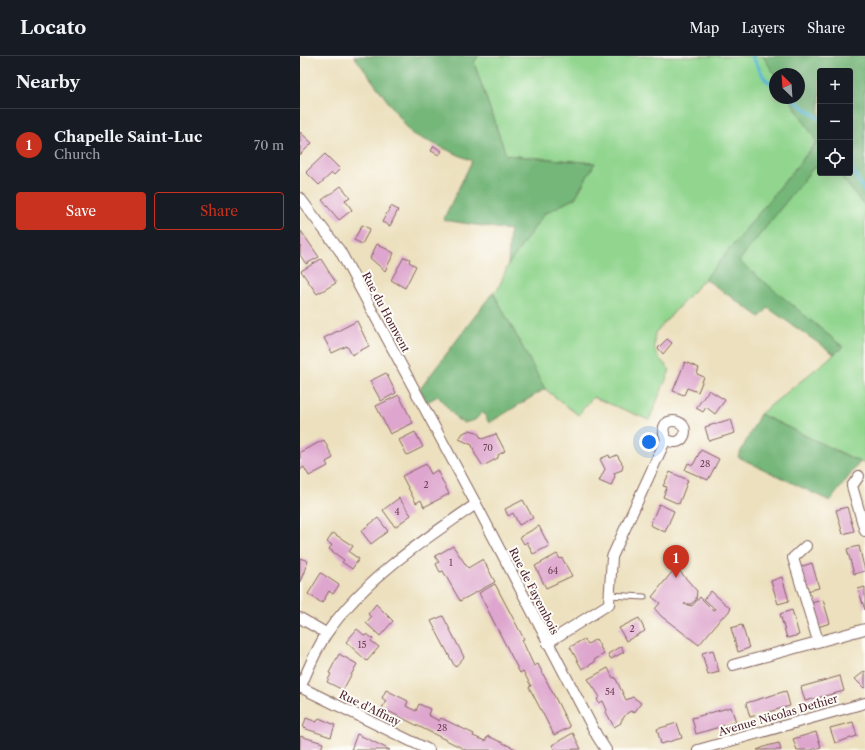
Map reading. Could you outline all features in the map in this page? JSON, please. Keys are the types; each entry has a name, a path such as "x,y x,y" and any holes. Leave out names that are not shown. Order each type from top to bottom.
{"street":[{"name":"Rue du Homvent","path":"300,198 340,251 443,443"},
{"path":"547,643 609,604 612,557 666,439"},
{"name":"Rue de Fayembois","path":"443,443 547,643 606,750"},
{"path":"859,476 852,486 865,531"},
{"path":"300,688 326,633 369,583 440,529 476,504"},
{"path":"806,546 793,558 818,641"},
{"path":"300,618 326,633"},
{"path":"733,665 865,629"},
{"name":"Rue d'Affnay","path":"300,688 429,750"},
{"name":"Avenue Nicolas Dethier","path":"698,750 865,702"}],"lane":[{"path":"609,595 644,597"}],"green space":[{"path":"354,56 478,56 474,63 506,155 595,163 575,198 544,214 508,265 510,230 443,220 472,161 412,134"},
{"path":"478,56 763,56 771,68 769,68 769,104 794,104 817,141 719,263 655,333 654,345 656,353 670,370 649,420 593,397 578,415 545,389 493,292 498,289 508,265 544,214 575,198 594,163 506,155 474,63"},
{"path":"763,56 865,56 865,206 840,176 853,176 853,68 817,68 817,142 793,104 805,104 805,68 771,68"},
{"path":"817,142 817,167 813,168 739,261 843,347 834,354 768,308 760,317 705,279"},
{"path":"817,167 817,176 840,176 865,206 865,464 760,414 843,347 738,261 813,168"},
{"path":"493,292 545,389 489,423 483,412 475,420 464,423 458,420 438,396 427,402 420,389"},
{"path":"760,414 860,462 830,501 738,457"}],"building":[{"path":"300,132 312,143 300,155"},
{"path":"434,146 442,151 439,155 431,151"},
{"path":"325,154 340,169 334,175 332,173 319,185 306,172"},
{"path":"341,186 350,197 345,200 352,210 339,220 322,200"},
{"path":"391,206 398,210 390,226 382,222"},
{"path":"362,225 370,229 362,244 354,240"},
{"path":"301,231 319,257 306,264 300,255"},
{"path":"377,244 394,253 385,271 370,258"},
{"path":"404,257 410,259 409,262 416,266 405,288 391,280"},
{"path":"321,259 336,283 317,294 301,271"},
{"path":"357,321 369,346 352,355 347,346 332,353 324,338"},
{"path":"667,339 672,343 663,354 658,348"},
{"path":"685,362 699,368 697,374 704,377 698,392 687,388 684,395 673,391"},
{"path":"386,373 396,393 381,401 370,381"},
{"path":"709,390 725,400 715,414 706,407 703,412 696,408"},
{"path":"399,395 413,423 390,434 376,406"},
{"path":"731,419 735,433 709,441 705,427"},
{"path":"470,430 477,432 482,439 496,434 505,451 498,455 498,458 483,466 475,454 472,445 459,439 463,433"},
{"path":"415,432 423,447 407,455 399,440"},
{"path":"324,440 333,458 326,462 328,466 309,476 304,467 300,470 300,452"},
{"path":"701,450 719,459 708,480 685,470 688,463 693,465"},
{"path":"609,455 610,458 617,455 623,465 622,470 614,473 615,476 611,486 599,481 605,469 600,459"},
{"path":"426,464 431,474 437,470 449,494 424,507 421,500 416,503 402,476"},
{"path":"670,472 688,480 679,504 663,497 667,487 663,486"},
{"path":"399,498 411,515 395,527 383,510"},
{"path":"523,500 533,518 519,525 513,513 508,516 505,509"},
{"path":"659,504 674,511 665,532 650,525"},
{"path":"847,507 854,531 843,534 836,510"},
{"path":"378,518 388,531 371,544 361,531"},
{"path":"539,526 549,546 533,554 527,542 524,544 520,537"},
{"path":"333,533 353,546 349,552 359,559 352,569 342,562 344,560 329,549 332,545 327,542"},
{"path":"453,546 468,568 483,559 495,582 460,601 443,571 440,572 436,564 439,562 435,556"},
{"path":"859,546 865,571 854,574 847,549"},
{"path":"557,554 560,559 562,558 572,576 546,588 535,566"},
{"path":"300,558 308,561 300,582"},
{"path":"812,563 819,588 807,591 800,567"},
{"path":"676,567 697,591 696,600 691,604 684,604 692,606 700,597 713,610 715,609 704,599 711,591 731,609 724,617 723,616 699,645 661,616 655,609 660,603 652,597"},
{"path":"321,573 339,585 333,594 329,591 322,603 308,594"},
{"path":"782,577 789,601 778,604 771,581"},
{"path":"495,584 524,639 522,640 534,666 538,664 570,727 554,735 529,687 531,686 523,671 520,673 479,593"},
{"path":"865,587 865,610 858,589"},
{"path":"823,600 830,623 818,627 811,603"},
{"path":"376,604 393,621 380,636 366,623 371,617 368,614"},
{"path":"792,610 799,635 787,638 780,614"},
{"path":"443,616 464,657 455,667 431,621"},
{"path":"639,618 645,631 626,641 619,628"},
{"path":"742,625 749,648 738,652 731,628"},
{"path":"357,629 365,636 367,634 373,639 371,641 379,647 367,661 346,642"},
{"path":"584,639 588,644 596,639 604,654 594,660 595,662 582,669 570,647"},
{"path":"621,646 624,652 611,659 608,654"},
{"path":"713,650 719,672 708,675 702,653"},
{"path":"339,654 357,664 343,690 327,682 331,674 329,673"},
{"path":"608,668 613,678 615,677 626,700 633,697 641,703 634,713 631,711 627,713 621,723 614,727 606,712 607,710 603,701 599,703 597,699 600,697 588,679"},
{"path":"865,671 865,687 864,688 855,679"},
{"path":"840,676 844,691 805,701 801,687"},
{"path":"386,690 408,701 406,706 416,711 419,704 430,709 428,715 439,721 441,718 485,741 488,736 518,750 466,750 382,708 386,701 382,698"},
{"path":"786,691 790,706 750,717 746,703"},
{"path":"731,707 736,722 696,734 692,718"},
{"path":"306,718 317,722 319,718 335,725 331,737 303,728"},
{"path":"853,722 857,736 835,743 830,728"},
{"path":"677,723 682,738 661,744 657,729"},
{"path":"816,732 821,747 811,750 797,750 793,739"},
{"path":"573,733 581,749 555,750 552,745"},
{"path":"357,734 372,741 390,750 351,750"},
{"path":"300,736 323,743 321,750 300,750"},
{"path":"779,743 781,750 757,750 767,746"}],"waterway":[{"path":"752,56 765,79 769,82"},
{"path":"799,104 817,117"},
{"path":"853,171 865,193"}],"place":[{"name":"Chapelle Saint-Luc","path":"676,578"}]}
